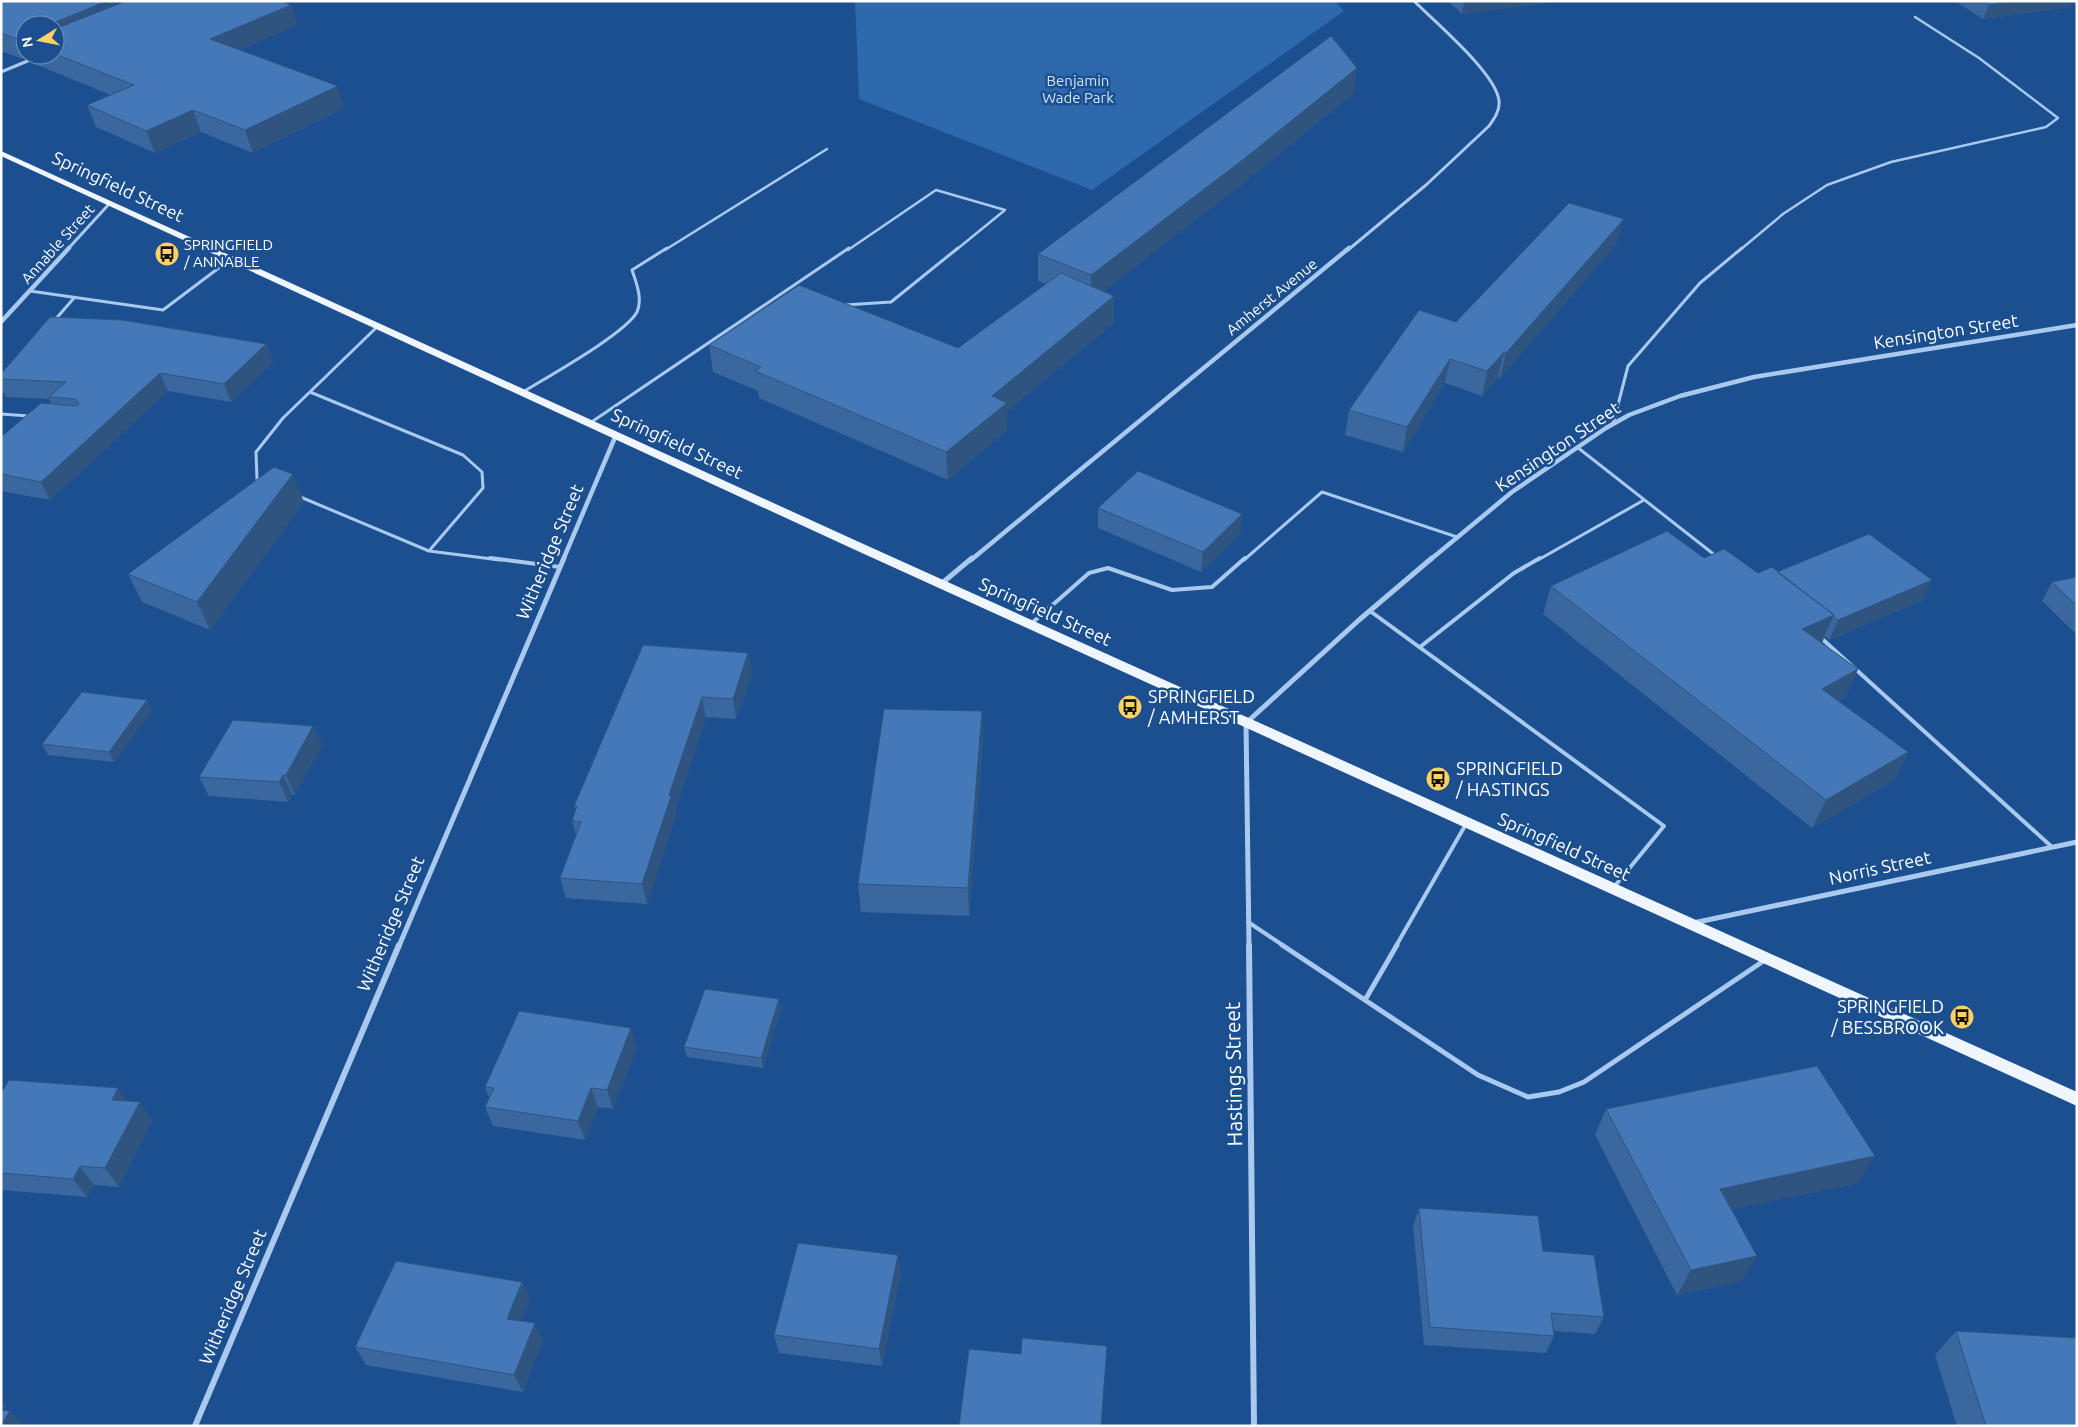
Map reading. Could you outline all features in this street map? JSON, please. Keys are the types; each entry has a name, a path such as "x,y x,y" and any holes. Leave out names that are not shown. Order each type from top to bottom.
{"main road":[{"name":"Springfield Street","path":"1,153 1246,723 2077,1099"}],"street":[{"name":"Amherst Avenue","path":"941,584 1426,185 1489,126 1496,117 1499,101 1492,82 1474,60 1414,1"},
{"path":"1,72 18,65"},
{"name":"Annable Street","path":"1,322 110,203"},
{"name":"Kensington Street","path":"1246,723 1370,610 1512,492 1577,447 1630,415 1680,396 1754,378 2077,325"},
{"name":"Witheridge Street","path":"195,1426 616,435"},
{"name":"Hastings Street","path":"1246,723 1254,1426"},
{"name":"Norris Street","path":"1690,924 2077,842"}],"lane":[{"path":"1613,424 1628,366 1700,283 1782,214 1827,185 1891,162 2046,127 2058,118 1979,58 1915,17"},
{"path":"523,392 610,337 636,314 640,298 632,270 827,149"},
{"path":"590,423 936,190 1005,210 891,302 843,305"},
{"path":"30,291 163,310 232,258"},
{"path":"793,286 801,289"},
{"path":"50,326 74,298"},
{"path":"266,483 257,479 256,452 283,418 378,326"},
{"path":"310,392 463,455 482,472 483,488 429,551"},
{"path":"1,414 38,417"},
{"path":"1577,447 1723,561"},
{"path":"1030,624 1089,573 1108,568 1172,590 1212,587 1322,492 1457,537"},
{"path":"293,494 429,551 560,567"},
{"path":"1420,647 1514,573 1644,500"},
{"path":"1370,610 1664,826 1612,888"},
{"path":"1817,635 2052,847"},
{"path":"1365,1000 1467,822"},
{"path":"1248,922 1478,1075 1528,1097 1559,1092 1584,1082 1767,959"}],"green space":[{"name":"Benjamin Wade Park","path":"855,1 1335,1 1344,11 1092,190 859,99"}],"building":[{"path":"1,1 107,1 65,18 65,15 15,15 15,38 1,33"},
{"path":"126,1 281,1 291,5 210,39 338,86 245,130 193,110 146,131 87,105 134,85 65,58 65,25"},
{"path":"1984,1 2014,1 1989,5"},
{"path":"1331,36 1357,68 1244,159 1091,275 1038,254"},
{"path":"1569,203 1624,219 1506,353 1504,352 1487,371 1450,359 1407,427 1349,410 1419,310 1456,322"},
{"path":"1061,273 1114,296 992,396 1007,403 946,452 755,371 761,367 709,345 799,285 958,348"},
{"path":"50,317 122,320 266,344 224,384 160,373 41,482 1,474 1,437 41,403 75,406 79,404 76,399 49,397 66,382 1,379 1,374"},
{"path":"274,467 293,474 197,602 128,574"},
{"path":"1138,471 1242,514 1203,552 1098,508"},
{"path":"1667,531 1704,558 1724,549 1758,573 1772,567 1834,615 1802,629 1858,669 1822,689 1908,752 1826,800 1551,586"},
{"path":"1869,534 1932,580 1838,620 1777,572"},
{"path":"2077,577 2077,606 2052,582"},
{"path":"643,645 748,653 733,699 702,697 642,884 560,878 581,822 572,821 577,806 574,806"},
{"path":"82,692 147,700 109,752 42,744"},
{"path":"884,709 982,711 968,888 858,884"},
{"path":"233,720 313,726 286,775 283,775 279,782 199,777"},
{"path":"705,989 779,999 761,1058 684,1047"},
{"path":"519,1011 631,1028 607,1090 591,1088 578,1121 485,1107 494,1088 485,1087"},
{"path":"1817,1066 1875,1156 1720,1189 1757,1256 1691,1270 1606,1109"},
{"path":"9,1080 118,1088 112,1100 140,1102 105,1168 80,1166 73,1179 1,1173 1,1093"},
{"path":"1419,1208 1538,1216 1543,1251 1594,1255 1604,1317 1551,1313 1554,1336 1430,1327"},
{"path":"798,1243 898,1255 879,1349 774,1335"},
{"path":"396,1261 522,1282 507,1319 535,1323 514,1375 355,1347"},
{"path":"1956,1331 2077,1338 2077,1426 1986,1426"},
{"path":"1022,1338 1107,1346 1101,1426 959,1426 969,1349 1021,1354"},
{"path":"1,1410 10,1411 1,1425"}],"place":[{"name":"SPRINGFIELD / ANNABLE","path":"167,254"},
{"name":"SPRINGFIELD / AMHERST","path":"1130,707"},
{"name":"SPRINGFIELD / HASTINGS","path":"1438,779"},
{"name":"SPRINGFIELD / BESSBROOK","path":"1962,1017"}]}
